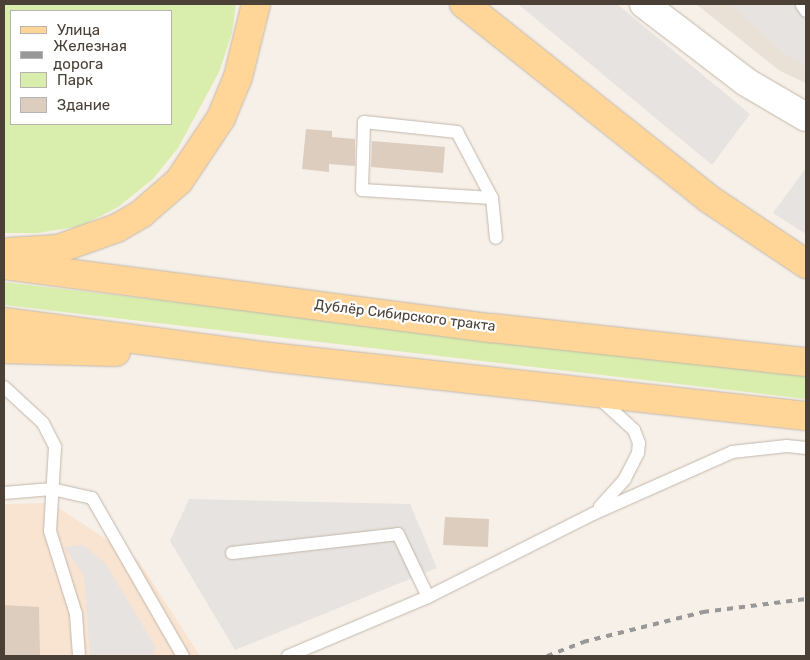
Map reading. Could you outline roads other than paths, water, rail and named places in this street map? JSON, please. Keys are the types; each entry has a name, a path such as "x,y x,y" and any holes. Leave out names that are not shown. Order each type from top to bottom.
{"main road":[{"path":"4,252 34,252 85,241 141,214 179,181 221,118 238,77 256,4"},
{"path":"464,4 708,199 806,264"},
{"name":"Дублёр Сибирского тракта","path":"4,265 492,328 806,362"},
{"path":"4,322 270,357 806,416"},
{"path":"4,349 270,357"}],"street":[{"path":"644,4 746,82 806,117"}],"lane":[{"path":"805,4 802,5 806,11"},
{"path":"492,198 362,190 364,122 457,132 492,198 496,238"},
{"path":"4,387 43,423 55,447 50,531 76,614 79,656"},
{"path":"587,391 615,410 634,430 639,443 633,464 625,479 593,514"},
{"path":"288,656 428,597 593,514 732,452 787,446 806,448"},
{"path":"4,493 53,483 92,498 183,656"},
{"path":"232,553 398,534 428,597"}],"railway":[{"path":"547,656 583,642 703,612 806,599"}]}
